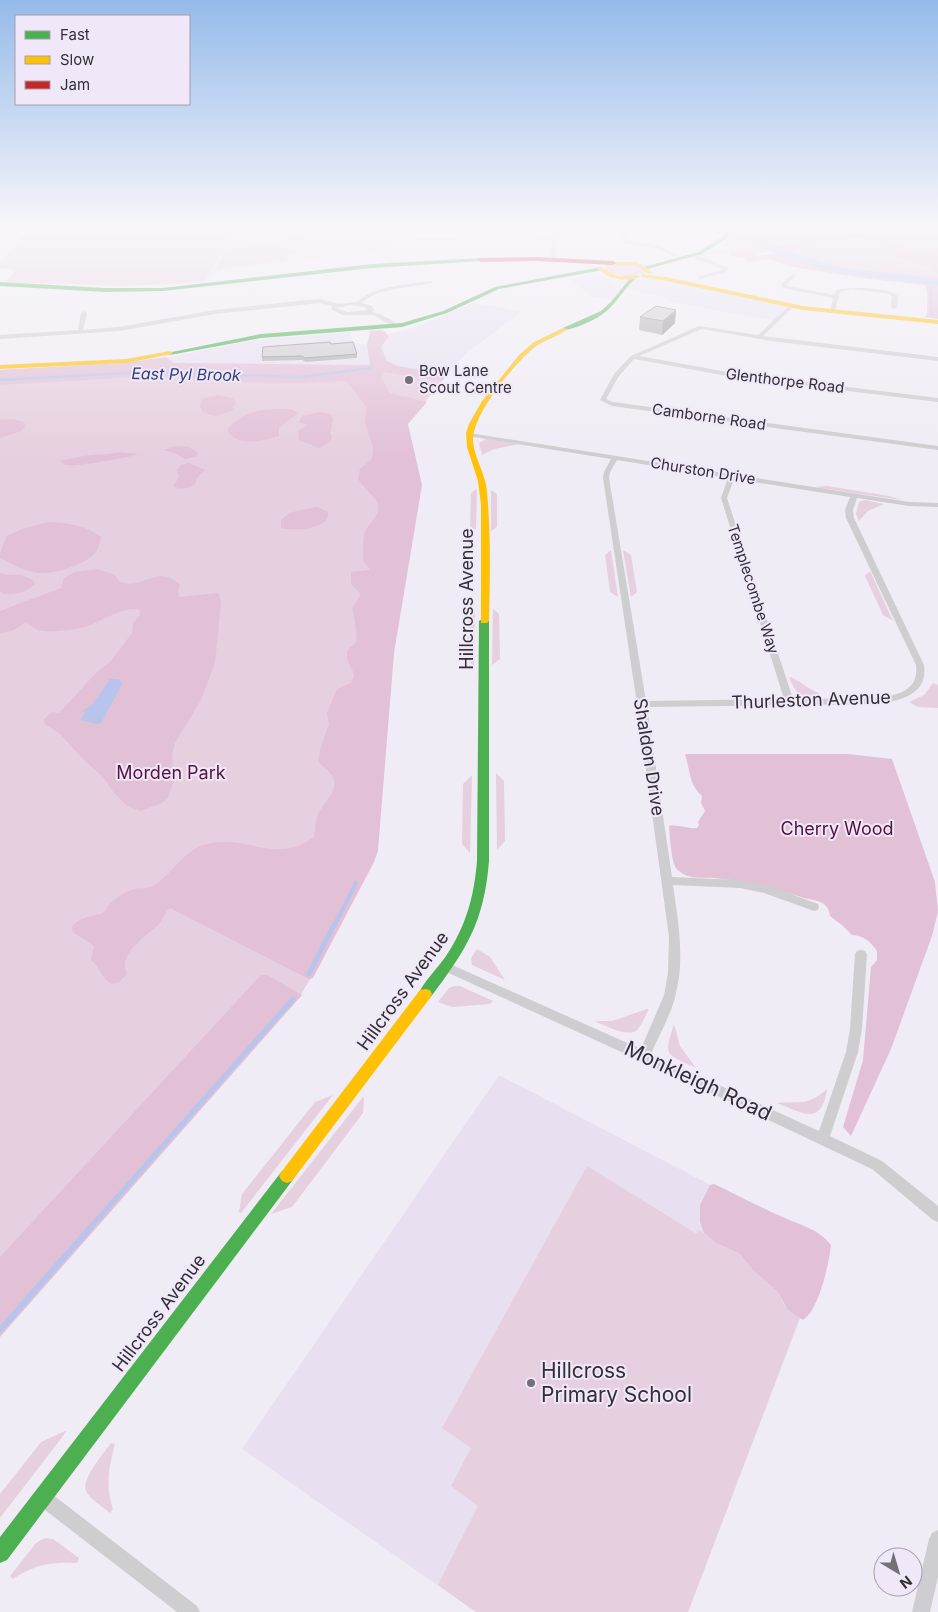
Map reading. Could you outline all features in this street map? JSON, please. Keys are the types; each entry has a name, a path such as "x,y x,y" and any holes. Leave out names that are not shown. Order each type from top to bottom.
{"street":[{"path":"0,338 119,329 285,304"},
{"path":"335,304 354,304"},
{"path":"360,304 370,308 369,312"},
{"path":"0,368 126,361 261,336 396,326 419,321 462,304"},
{"path":"469,435 477,416 528,349 612,304"},
{"path":"783,304 938,322"},
{"path":"832,311 834,304"},
{"path":"338,305 333,308 341,313 369,312 379,315 396,326"},
{"path":"758,337 791,306"},
{"path":"80,332 84,313"},
{"name":"Camborne Road","path":"758,337 705,327 696,328 633,357 613,379 603,398 606,403 938,448"},
{"path":"758,337 938,359"},
{"name":"Glenthorpe Road","path":"633,357 734,375 938,400"},
{"name":"Churston Drive","path":"469,435 909,504 938,505"},
{"name":"Hillcross Avenue","path":"0,1553 446,967 473,917 479,897 483,861 485,510 483,485 470,447 469,435"},
{"name":"Shaldon Drive","path":"616,457 607,472 606,478 642,704 675,938 674,972 670,995 663,1016 644,1056"},
{"name":"Templecombe Way","path":"732,476 724,498 788,702"},
{"name":"Thurleston Avenue","path":"642,704 889,700 908,694 920,680 920,666 850,518 849,510 854,495"},
{"path":"668,881 740,884 765,889 814,907"},
{"path":"824,1138 852,1052 856,1029 861,954"},
{"name":"Monkleigh Road","path":"446,967 824,1138 877,1165 938,1214"},
{"path":"42,1497 191,1612"},
{"path":"921,1612 938,1539"}],"shaded area":[{"path":"471,304 522,311 466,353 446,377 384,368 380,346 389,334 413,328"},
{"path":"684,304 776,304 789,307 774,321"},
{"path":"350,332 353,343 368,345 371,366 174,364 165,358 256,340"},
{"name":"Hillcross Primary School","path":"499,1075 828,1246 688,1612 476,1612 242,1449"}],"green space":[{"path":"927,304 938,304 938,319 924,317 927,314"},
{"path":"380,330 389,336 381,347 387,361 398,366 448,375 442,381 383,372 381,377 390,393 427,402 408,424 422,485 394,653 378,851 374,862 313,978 309,979 170,908 159,924 129,952 125,966 127,974 119,982 112,984 105,979 91,960 94,946 74,933 71,928 80,920 102,913 119,896 134,889 153,886 166,876 184,857 207,844 235,842 273,849 286,849 300,845 314,837 317,817 330,796 334,785 334,779 330,773 318,762 329,724 327,713 337,689 351,683 354,676 347,655 350,647 356,642 356,626 352,608 360,596 359,592 351,584 351,572 370,570 363,560 364,538 365,532 378,509 376,500 358,479 360,469 371,460 373,455 373,447 365,423 366,406 346,381 302,383 237,382 136,377 0,385 0,370 122,363 166,357 174,363 370,365 367,345 370,333 368,331"},
{"name":"Morden Park","path":"165,358 174,364 371,366 443,380 407,424 311,978 301,994 0,1335 0,370 123,364"},
{"path":"218,395 232,398 236,402 232,411 215,416 203,413 200,407 201,399"},
{"path":"291,409 298,413 279,428 279,436 259,441 244,441 238,440 228,431 229,427 250,413 263,410"},
{"path":"320,412 331,414 333,419 330,442 319,448 299,440 298,431 307,425 299,422 302,416"},
{"path":"12,419 24,422 25,426 21,431 0,438 0,420"},
{"path":"486,439 520,444 494,449 482,455 479,443"},
{"path":"176,446 189,447 198,453 196,457 185,459 175,453 163,450"},
{"path":"119,452 138,454 80,465 66,465 60,461 87,455"},
{"path":"189,463 205,470 197,478 195,484 187,488 176,488 173,486 179,477 177,470 181,465"},
{"path":"827,486 889,496 902,500 814,487"},
{"path":"477,489 476,530 470,526 471,493"},
{"path":"491,490 497,494 497,527 491,531"},
{"path":"865,500 884,504 868,511 859,521 856,514 859,502"},
{"path":"317,507 328,512 327,518 323,523 302,529 281,528 281,520 289,514 298,510"},
{"path":"48,522 76,525 95,533 101,537 97,551 91,557 67,569 46,573 29,571 0,558 1,549 7,536 22,529"},
{"path":"611,550 618,597 610,592 605,555"},
{"path":"623,550 631,555 637,592 631,597"},
{"path":"98,569 115,575 119,581 127,584 163,576 180,585 178,590 179,597 218,593 221,602 215,663 201,700 175,743 172,754 174,781 168,797 162,803 141,811 127,806 114,793 103,777 59,733 45,724 44,719 52,712 59,713 95,674 111,661 132,633 133,623 140,615 140,610 134,609 119,612 77,629 42,631 25,623 12,631 0,633 0,611 61,588 64,578 75,572"},
{"path":"870,571 893,621 883,615 865,576"},
{"path":"0,573 21,575 33,580 35,584 21,592 3,594 0,591"},
{"path":"475,609 474,666 467,660 468,615"},
{"path":"493,609 499,614 500,659 492,665"},
{"path":"789,677 819,693 820,696 800,694 794,688"},
{"path":"933,683 938,685 938,708 918,707 909,702 924,695"},
{"name":"Cherry Wood","path":"685,754 848,754 892,759 935,882 938,911 932,936 891,1049 851,1136 843,1127 863,1060 871,967 877,960 877,951 866,940 852,935 830,916 826,906 819,902 743,882 688,876 677,869 672,854 669,826 697,828 698,822 705,811 701,803 702,796 692,782"},
{"path":"496,773 504,781 505,841 497,850"},
{"path":"471,776 470,853 462,844 463,784"},
{"path":"477,949 490,957 505,980 472,965 471,958"},
{"path":"261,975 267,975 302,995 0,1337 0,1257"},
{"path":"460,986 493,1001 490,1004 452,1007 438,1002 449,988"},
{"path":"649,1009 640,1026 633,1032 622,1032 595,1021 612,1021"},
{"path":"674,1024 680,1046 696,1068 678,1060 668,1049"},
{"path":"827,1089 820,1109 815,1113 803,1113 777,1103 808,1101"},
{"path":"333,1095 241,1213 239,1212 242,1194 315,1102"},
{"path":"363,1097 363,1113 292,1207 271,1214"},
{"path":"587,1166 697,1234 699,1230 716,1243 739,1253 753,1270 777,1291 784,1305 800,1317 688,1612 476,1612 438,1585 478,1506 451,1486 471,1448 442,1428"},
{"path":"714,1184 767,1210 810,1228 831,1245 818,1297 809,1315 803,1320 788,1310 777,1291 753,1270 739,1253 716,1243 704,1233 700,1222 700,1205 710,1185"},
{"path":"65,1431 0,1518 0,1494 41,1442"},
{"path":"111,1443 115,1444 109,1476 109,1492 113,1509 110,1513 90,1497 85,1486 94,1466"},
{"path":"45,1538 53,1539 79,1558 77,1563 59,1563 36,1567 13,1579 10,1576 36,1543"}],"water":[{"path":"110,679 118,679 123,683 101,723 97,724 80,720 85,713 83,710 91,706"}],"building":[{"path":"656,306 676,310 663,321 640,317"},
{"path":"330,342 331,344 353,342 357,354 305,358 302,356 262,357 263,347"}],"waterway":[{"name":"East Pyl Brook","path":"931,304 932,317"},
{"name":"East Pyl Brook","path":"0,380 143,372 301,377 371,368"},
{"path":"334,926 356,883"},
{"path":"309,974 334,925"},
{"path":"89,1229 293,999"},
{"path":"0,1330 90,1228"}],"traffic: fast":[{"path":"170,353 261,336 402,325 445,312 462,304"},
{"path":"565,329 591,319 612,304"},
{"path":"425,994 458,948 471,922 480,892 483,861 484,621"},
{"path":"0,1553 287,1176"}],"traffic: slow":[{"path":"785,304 803,308 938,322"},
{"path":"484,621 485,505 482,481 470,447 470,433 478,413 521,356 537,343 565,329"},
{"path":"0,367 126,361 170,353"},
{"path":"287,1176 425,994"}],"place":[{"name":"Bow Lane Scout Centre","path":"409,380"},
{"name":"Hillcross Primary School","path":"531,1383"}]}
